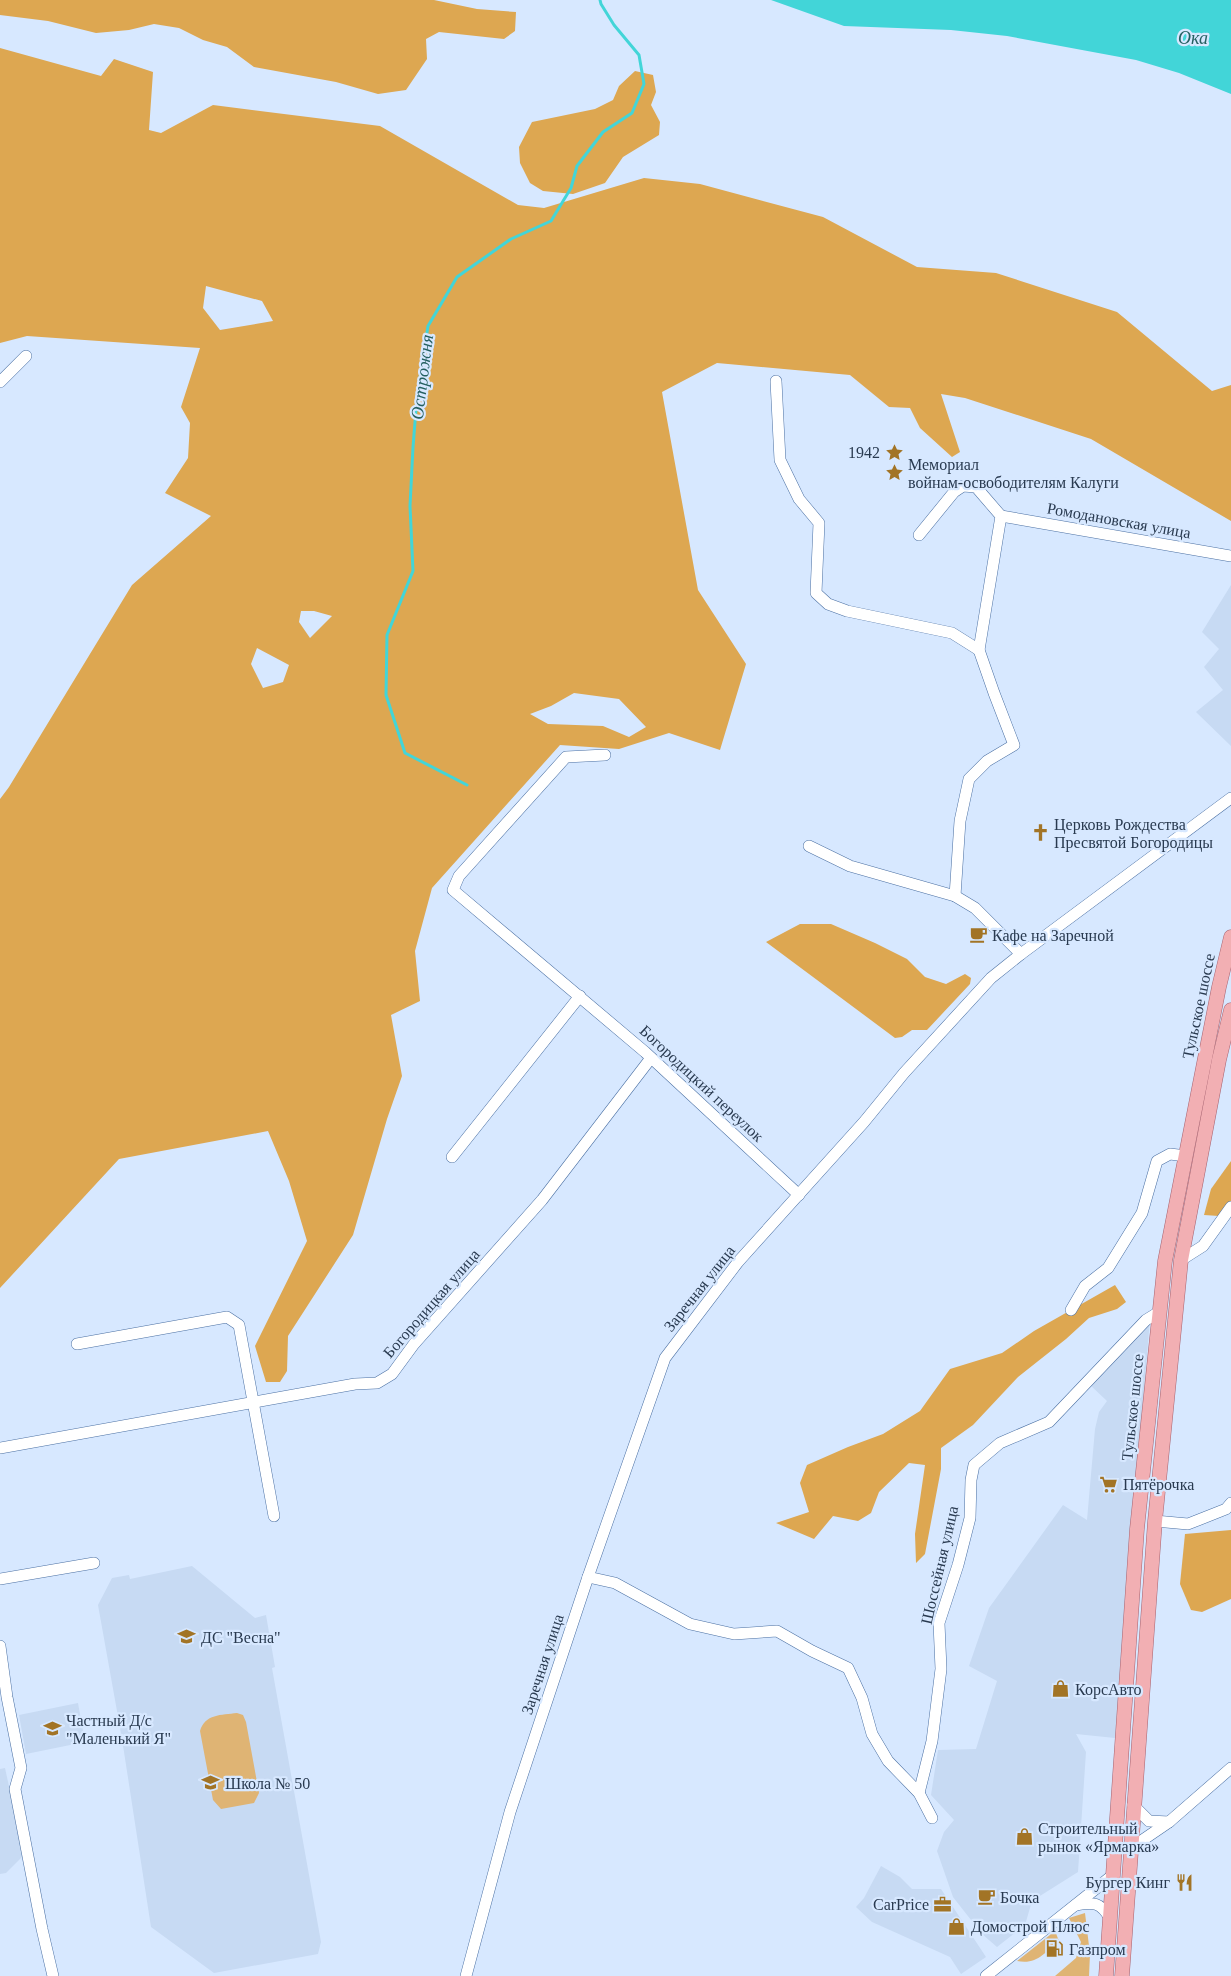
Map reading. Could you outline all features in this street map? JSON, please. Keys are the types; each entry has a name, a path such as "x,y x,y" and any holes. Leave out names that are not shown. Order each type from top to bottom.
{"main road":[{"name":"Тульское шоссе","path":"1106,1976 1137,1529 1165,1261 1218,987 1231,937"},
{"name":"Тульское шоссе","path":"1122,1976 1155,1521 1181,1260 1219,1060 1231,1010"}],"street":[{"path":"0,382 26,356"},
{"path":"776,381 780,460 799,499 819,523 816,593 828,604 847,611 952,633 980,650"},
{"path":"919,535 954,492 963,486 976,487 1001,516 980,650 1014,745 987,761 969,779 960,821 955,896"},
{"name":"Ромодановская улица","path":"1001,516 1231,556"},
{"name":"Богородицкий переулок","path":"605,755 566,757 459,876 453,890 651,1058 799,1195"},
{"name":"Заречная улица","path":"466,1976 510,1812 588,1577 666,1358 738,1262 864,1122 904,1073 991,978 1231,798"},
{"path":"809,846 850,866 955,896 975,908 1021,954"},
{"path":"452,1157 580,996"},
{"name":"Богородицкая улица","path":"0,1448 355,1384 377,1383 392,1374 414,1344 542,1200 651,1058"},
{"path":"1071,1310 1085,1286 1108,1268 1142,1213 1157,1161 1170,1154 1186,1156"},
{"path":"1181,1260 1203,1246 1231,1207"},
{"name":"Шоссейная улица","path":"919,1793 932,1741 941,1669 939,1623 958,1565 970,1518 970,1480 974,1465 1000,1443 1049,1422 1146,1320 1159,1312"},
{"path":"77,1344 227,1317 239,1325 274,1516"},
{"path":"1155,1521 1188,1524 1226,1509 1231,1503"},
{"path":"0,1579 94,1563"},
{"path":"588,1577 615,1583 690,1624 734,1634 777,1631 812,1651 848,1668 862,1698 872,1734 888,1761 919,1793 932,1818"},
{"path":"0,1646 3,1698 21,1768 15,1788 53,1976"},
{"path":"1131,1848 1169,1822 1231,1768"},
{"path":"1133,1804 1149,1821 1169,1822"},
{"path":"986,1976 998,1971 1113,1874"},
{"path":"1076,1905 1098,1904 1104,1908 1110,1918"}],"shaded area":[{"path":"0,0 434,0 477,9 516,12 515,31 504,39 439,32 426,39 427,59 406,90 378,94 336,82 254,67 227,47 203,40 179,28 154,24 129,30 96,33 48,21 0,15"},
{"path":"0,48 101,76 114,59 153,72 149,130 161,133 213,105 380,126 518,205 544,208 644,178 700,184 823,217 917,267 996,273 1117,312 1212,391 1231,385 1231,521 1091,439 965,398 941,394 960,452 952,457 920,428 910,408 889,407 850,375 717,363 662,392 698,590 746,664 720,750 669,733 619,749 560,745 432,888 415,951 420,1001 391,1015 402,1076 387,1119 353,1235 288,1336 287,1371 280,1382 266,1382 255,1346 307,1241 289,1181 268,1131 119,1159 0,1288 0,799 132,585 211,516 165,493 188,458 190,423 181,407 200,348 27,336 0,343","holes":["206,286 262,301 273,321 220,330 203,308","301,611 314,611 332,616 310,638 299,622","257,648 289,665 283,682 263,688 251,664","574,693 619,699 646,727 629,737 603,726 548,724 530,714 551,706"]},
{"path":"635,71 653,75 656,92 651,105 660,122 659,135 623,157 605,183 573,194 543,191 530,183 520,163 519,147 532,122 595,109 613,100 619,86"},
{"path":"1231,585 1231,746 1196,712 1223,690 1204,667 1219,649 1202,632"},
{"path":"800,924 831,924 907,959 925,977 946,984 965,974 971,978 970,984 927,1030 912,1030 902,1037 895,1038 766,942"},
{"path":"1231,1161 1231,1201 1219,1216 1204,1215 1211,1189"},
{"path":"1115,1285 1126,1302 1117,1309 1089,1318 1018,1377 973,1425 941,1448 941,1469 925,1554 916,1563 915,1534 925,1465 909,1463 879,1492 871,1513 858,1521 833,1516 814,1539 776,1523 809,1512 800,1483 807,1465 883,1434 920,1411 950,1369 1002,1353 1034,1331"},
{"path":"1150,1319 1115,1738 1076,1734 1086,1752 1078,1872 1032,1901 1025,1925 997,1947 982,1934 953,1897 937,1851 944,1832 954,1820 931,1795 938,1750 976,1749 997,1681 969,1666 989,1608 1063,1505 1087,1520 1095,1429 1099,1412 1107,1401 1089,1384"},
{"path":"1231,1530 1231,1599 1202,1612 1191,1610 1180,1584 1185,1534"},
{"name":"Школа № 50","path":"192,1566 255,1618 266,1615 275,1667 272,1668 321,1942 318,1954 214,1973 151,1927 122,1739 98,1605 112,1578 129,1575 130,1579"},
{"name":"Частный Д/с \"Маленький Я\"","path":"78,1703 85,1742 26,1754 19,1715"},
{"path":"237,1713 243,1715 246,1722 259,1793 254,1803 221,1809 213,1800 200,1731 202,1725 214,1716"},
{"path":"5,1768 24,1855 6,1873 0,1874 0,1769"},
{"path":"881,1866 900,1877 912,1889 941,1889 986,1957 961,1974 950,1957 872,1922 856,1907 864,1898"},
{"path":"1085,1913 1090,1954 1089,1976 1055,1976 1076,1958 1081,1942 1069,1918"},
{"path":"1055,1931 1059,1941 1044,1954 1035,1960 1017,1961"}],"water":[{"name":"Ока","path":"771,0 1231,0 1231,94 1179,73 1136,60 1007,36 951,30 844,26"}],"waterway":[{"name":"Острожня","path":"467,785 405,753 386,695 387,635 413,571 410,506 413,447 417,397 428,326 457,277 511,239 551,221 571,188 577,166 603,132 632,113 644,84 639,55 614,25 600,0"}],"place":[{"name":"1942","path":"894,452"},
{"name":"Мемориал войнам-освободителям Калуги","path":"894,473"},
{"name":"Церковь Рождества Пресвятой Богородицы","path":"1040,833"},
{"name":"Кафе на Заречной","path":"978,935"},
{"name":"Пятёрочка","path":"1109,1484"},
{"name":"ДС \"Весна\"","path":"187,1637"},
{"name":"КорсАвто","path":"1061,1689"},
{"name":"Частный Д/с \"Маленький Я\"","path":"52,1729"},
{"name":"Школа № 50","path":"211,1783"},
{"name":"Строительный рынок «Ярмарка»","path":"1024,1837"},
{"name":"Бургер Кинг","path":"1184,1882"},
{"name":"Бочка","path":"986,1897"},
{"name":"CarPrice","path":"943,1904"},
{"name":"Домострой Плюс","path":"957,1926"},
{"name":"Газпром","path":"1055,1949"}]}
